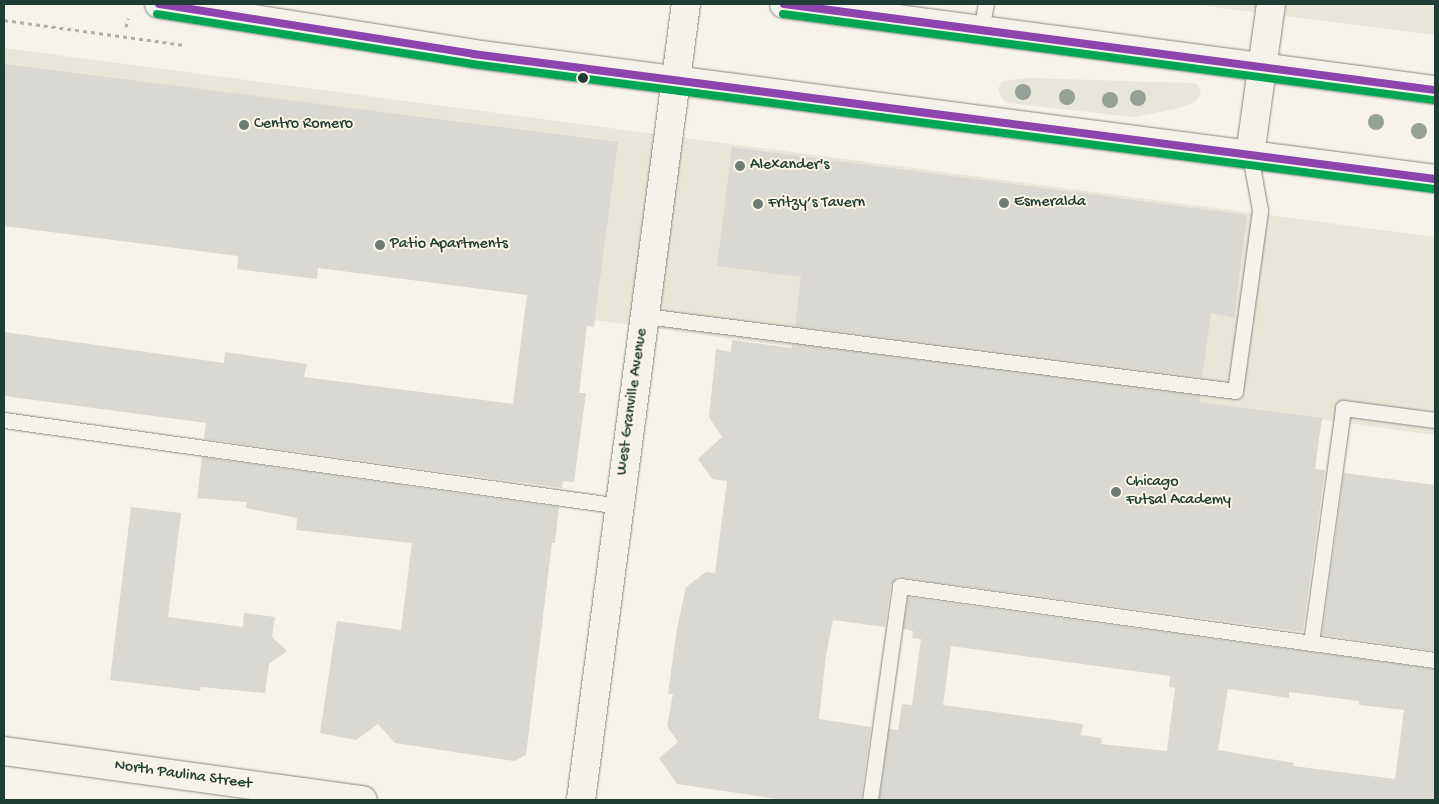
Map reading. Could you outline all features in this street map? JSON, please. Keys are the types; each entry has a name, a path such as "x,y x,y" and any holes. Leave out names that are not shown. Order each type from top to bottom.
{"main road":[{"path":"159,4 473,54 1435,179"},
{"name":"West Granville Avenue","path":"581,800 686,4"},
{"path":"784,4 1435,90"},
{"path":"1250,155 1271,4"},
{"name":"North Paulina Street","path":"4,751 246,792 363,800"}],"lane":[{"path":"981,31 986,4"},
{"path":"645,316 1235,391 1260,210 1250,155"},
{"path":"1310,643 1343,408 1435,420"},
{"path":"4,420 620,506"},
{"path":"870,800 900,586 1435,660"}],"path":[{"path":"126,27 128,18"}],"shaded area":[{"path":"1191,4 1435,4 1435,35"},
{"path":"4,48 1435,237 1435,435 595,320 607,227 4,146"},
{"path":"1029,78 1192,83 1198,85 1201,95 1195,102 1176,109 1133,117 1008,103 1002,99 998,89 1002,81"}],"building":[{"path":"4,64 618,142 594,327 587,326 579,393 586,393 574,482 563,481 562,488 204,439 206,423 4,396 4,332 224,363 225,352 307,364 304,377 513,404 527,295 318,268 317,279 237,269 238,256 4,226"},
{"path":"732,147 1247,215 1234,318 1211,313 1202,377 795,326 801,277 717,266"},
{"path":"732,340 792,348 792,344 1200,396 1199,402 1322,418 1315,469 1325,470 1303,632 897,577 891,585 885,627 833,620 826,655 819,719 871,727 861,800 784,800 677,784 659,758 678,742 667,726 673,694 668,694 677,628 686,587 706,572 715,573 727,481 712,479 698,459 722,437 709,417 716,349 731,352"},
{"path":"202,457 559,507 555,543 552,543 526,755 514,761 395,743 378,724 356,740 320,733 337,621 401,630 412,543 296,530 297,518 246,508 247,502 197,498"},
{"path":"1344,473 1435,485 1435,651 1322,635"},
{"path":"131,507 181,513 168,617 243,627 244,613 275,617 272,637 287,651 269,664 265,693 201,687 200,691 110,680"},
{"path":"908,597 1435,669 1435,800 879,800 889,729 898,730 902,704 912,705 921,639 912,638 913,631 903,629","holes":["951,646 1170,676 1169,687 1175,688 1167,751 1101,744 1102,738 1081,735 1083,724 943,705","1228,689 1289,698 1289,692 1359,701 1359,705 1404,710 1395,779 1293,766 1294,763 1218,750"]}],"transit line":[{"path":"159,4 473,54 1435,179"},
{"path":"784,4 1435,90"},
{"path":"157,14 472,64 1434,189"},
{"path":"783,14 1434,100"}],"place":[{"name":"Centro Romero","path":"244,125"},
{"name":"Alexander's","path":"740,166"},
{"name":"Esmeralda","path":"1004,203"},
{"name":"Fritzy’s Tavern","path":"758,204"},
{"name":"Patio Apartments","path":"380,245"},
{"name":"Chicago Futsal Academy","path":"1116,492"}]}
